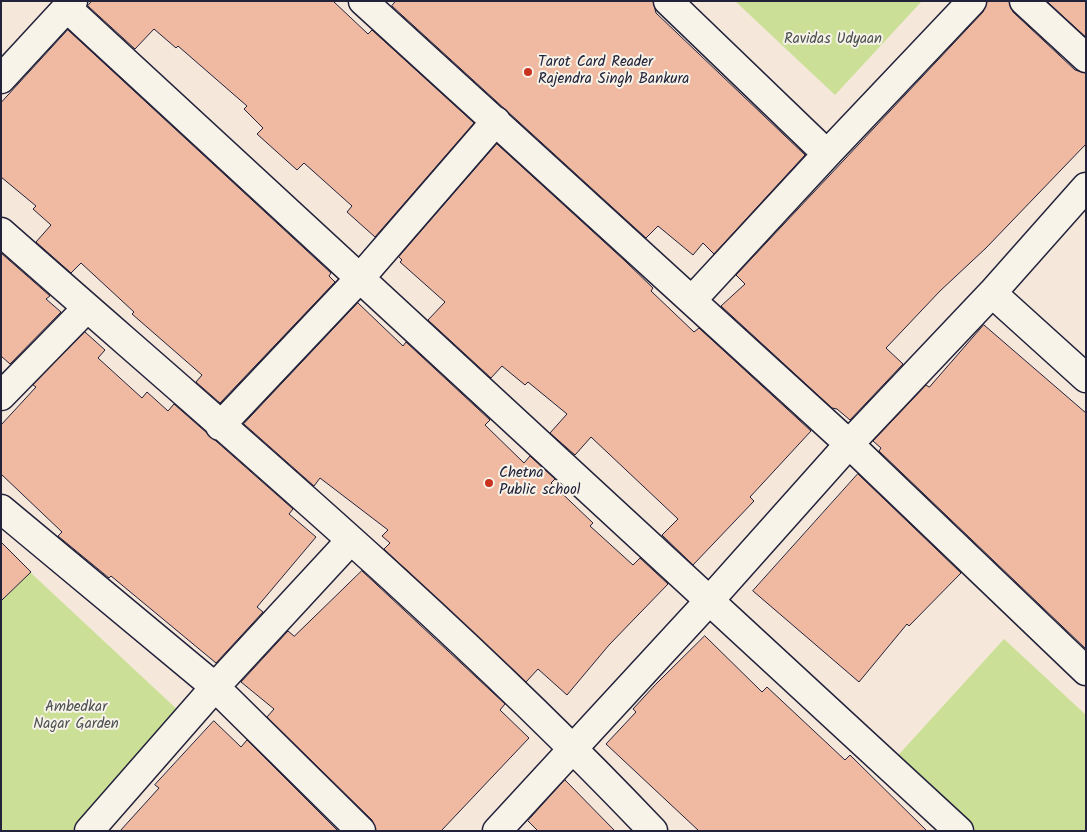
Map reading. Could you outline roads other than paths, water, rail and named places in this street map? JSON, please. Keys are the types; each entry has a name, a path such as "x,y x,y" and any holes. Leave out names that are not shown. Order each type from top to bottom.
{"street":[{"path":"363,1 849,444 1086,671"},
{"path":"668,1 826,154"},
{"path":"693,300 826,154 972,1"},
{"path":"1024,1 1086,58"},
{"path":"1,79 70,5 360,278 959,831"},
{"path":"220,426 360,278 496,121"},
{"path":"497,831 709,601 849,444 992,293 1086,187"},
{"path":"1,232 350,541 574,747 653,831"},
{"path":"992,293 1086,378"},
{"path":"1,396 87,308"},
{"path":"1,509 215,687 361,831"},
{"path":"89,831 215,687 350,541"}],"place":[{"name":"Tarot Card Reader Rajendra Singh Bankura","path":"528,72"},
{"name":"Chetna Public school","path":"489,483"}],"park label":[{"name":"Ravidas Udyaan","path":"833,40"},
{"name":"Ambedkar Nagar Garden","path":"76,716"}]}
